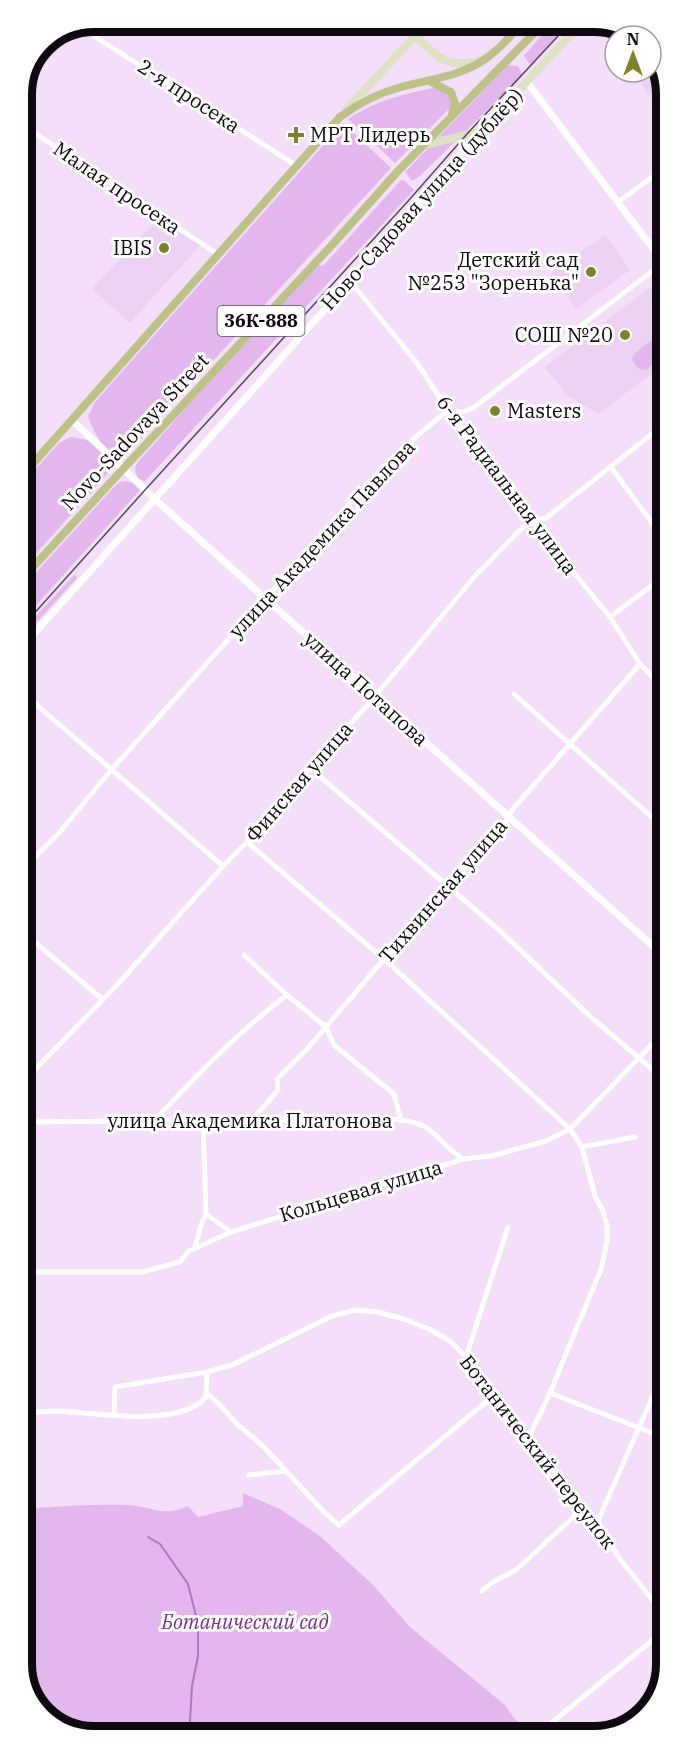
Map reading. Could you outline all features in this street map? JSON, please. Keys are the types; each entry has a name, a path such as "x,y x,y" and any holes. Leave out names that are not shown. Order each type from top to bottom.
{"main road":[{"path":"32,464 340,117 419,32"},
{"path":"340,117 373,96 399,87 454,74 473,66 488,57 514,32"},
{"name":"Novo-Sadovaya Street","path":"32,568 398,171 536,32"},
{"name":"Ново-Садовая улица (дублёр)","path":"481,131 573,32"},
{"path":"415,36 447,62 463,64 488,57"},
{"path":"429,81 451,92 455,103 452,114"},
{"path":"425,145 481,131"}],"street":[{"name":"2-я просека","path":"89,32 297,166"},
{"path":"410,32 415,36"},
{"path":"527,82 656,254"},
{"name":"Малая просека","path":"32,131 219,255"},
{"name":"Ново-Садовая улица (дублёр)","path":"32,636 350,281 481,131"},
{"path":"618,202 656,174"},
{"path":"448,410 463,412 473,408 656,268"},
{"name":"6-я Радиальная улица","path":"350,281 417,363 448,410 532,521 610,617 640,664 656,681"},
{"name":"улица Академика Павлова","path":"32,860 60,832 112,769 265,598 312,549 339,514 372,478 448,410"},
{"name":"улица Потапова","path":"71,419 154,499 656,949"},
{"name":"Финская улица","path":"32,1073 117,985 247,842 375,696 475,576 524,525 546,518 656,430"},
{"path":"611,467 656,528"},
{"path":"610,617 656,582"},
{"name":"Тихвинская улица","path":"252,1120 278,1090 277,1079 307,1049 384,959 503,827 512,810 640,664"},
{"path":"514,694 656,821"},
{"path":"32,701 223,866"},
{"path":"310,768 499,930 592,1018 656,1073"},
{"path":"247,842 384,959 570,1129 582,1147 595,1196 603,1211 607,1226 607,1241 601,1269 550,1393 528,1439"},
{"path":"32,940 102,999"},
{"path":"244,955 326,1027 334,1045 394,1094 401,1120"},
{"path":"153,1122 188,1084 264,1012 287,995"},
{"name":"Кольцевая улица","path":"32,1272 142,1272 180,1262 189,1251 231,1232 464,1159 472,1160 491,1156 546,1141 570,1129 656,1040"},
{"name":"улица Академика Платонова","path":"32,1122 401,1120 424,1126 453,1154 464,1159"},
{"path":"195,1248 206,1214 203,1121"},
{"path":"582,1147 634,1137"},
{"path":"206,1214 231,1232"},
{"path":"466,1357 508,1227"},
{"name":"Ботанический переулок","path":"114,1415 115,1387 207,1372 232,1365 332,1316 356,1310 378,1311 404,1319 450,1341 466,1357 492,1397 597,1523 620,1559 656,1606"},
{"path":"32,1413 57,1411 114,1415 178,1413 201,1403 206,1397 207,1372"},
{"path":"597,1523 656,1389"},
{"path":"207,1393 237,1424 263,1446 339,1525 492,1397"},
{"path":"550,1393 656,1434"},
{"path":"249,1475 285,1471"},
{"path":"482,1591 516,1570 583,1508"},
{"path":"547,1726 656,1637"}],"shaded area":[{"path":"641,84 654,84 656,105"},
{"path":"158,219 200,245 130,323 92,289"},
{"name":"Детский сад №253 \"Зоренька\"","path":"605,235 630,270 576,309 551,273"},
{"name":"СОШ №20","path":"650,288 656,296 656,370 598,414 566,394 545,367"}],"green space":[{"path":"545,32 561,32 531,66 524,56"},
{"path":"508,65 518,66 523,75 421,175 412,181 405,172"},
{"path":"437,87 451,98 450,108 395,163 348,119 381,102"},
{"path":"343,123 391,168 124,457 105,447 93,429 88,416 95,402"},
{"path":"401,180 414,190 145,481 139,479 135,470 139,461 215,375 317,266 323,266"},
{"path":"656,337 656,362 646,370 639,369 635,364 634,354"},
{"path":"71,437 87,440 110,457 112,467 32,558 32,473 59,443"},
{"path":"120,482 132,483 140,490 32,610 32,577"},
{"path":"75,574 77,578 32,627 32,620"},
{"name":"Ботанический сад","path":"243,1493 280,1509 320,1536 374,1586 410,1627 505,1705 522,1726 90,1726 74,1723 56,1714 44,1702 33,1676 32,1509 115,1505 171,1511 188,1506 198,1517 243,1506"}],"waterway":[{"path":"148,1537 160,1544 188,1584 198,1624 198,1656 192,1686 191,1726"}],"tram line":[{"path":"32,616 562,32"}],"place":[{"name":"МРТ Лидерь","path":"296,135"},
{"name":"IBIS","path":"164,248"},
{"name":"Детский сад №253 \"Зоренька\"","path":"591,272"},
{"name":"СОШ №20","path":"625,335"},
{"name":"Masters","path":"495,411"}]}
